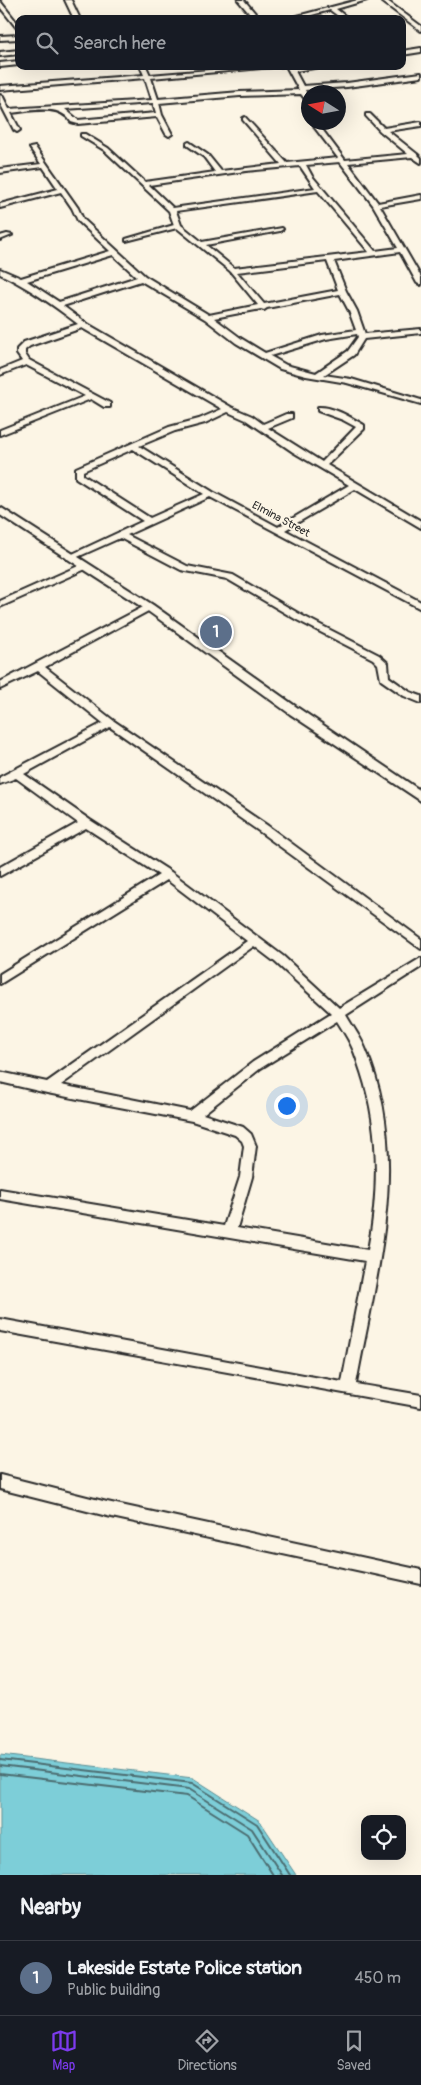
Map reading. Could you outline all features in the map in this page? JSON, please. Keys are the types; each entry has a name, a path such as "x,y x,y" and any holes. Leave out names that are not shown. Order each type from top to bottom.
{"street":[{"path":"68,0 75,15"},
{"path":"242,1 249,0"},
{"path":"304,15 364,0"},
{"path":"383,0 403,15"},
{"path":"242,1 254,15"},
{"path":"0,3 15,24"},
{"path":"331,8 341,15"},
{"path":"406,18 421,29"},
{"path":"0,38 15,37"},
{"path":"406,52 421,50"},
{"path":"0,54 15,52"},
{"path":"0,65 15,63"},
{"path":"145,70 159,115 169,134"},
{"path":"0,88 227,70"},
{"path":"291,70 301,87"},
{"path":"346,85 421,75"},
{"path":"8,111 301,90"},
{"path":"0,97 16,130"},
{"path":"59,108 70,115 73,121 78,122 159,115"},
{"path":"368,115 382,130 421,162"},
{"path":"245,120 284,165"},
{"path":"382,130 421,124"},
{"path":"319,130 376,205 421,283"},
{"path":"82,135 106,149 172,210 178,226 232,270 264,308"},
{"path":"189,144 206,156 219,172"},
{"path":"33,148 75,208 80,220 142,278 208,317 263,356 289,369 348,381 421,402"},
{"path":"144,184 219,172 342,161 412,153 421,150"},
{"path":"302,164 306,173 333,208 357,232 373,253"},
{"path":"0,171 45,165"},
{"path":"0,206 62,190"},
{"path":"172,210 233,200 320,190"},
{"path":"376,205 421,198"},
{"path":"128,240 178,226"},
{"path":"201,244 257,231 280,228"},
{"path":"0,238 9,235"},
{"path":"232,270 401,250"},
{"path":"20,281 115,252"},
{"path":"330,259 342,291 353,310 362,334"},
{"path":"0,271 58,305 83,325 228,409 264,427 322,466 421,525"},
{"path":"58,305 142,278"},
{"path":"208,317 264,308 342,291"},
{"path":"83,325 27,344 21,349 21,354 26,362 108,406"},
{"path":"263,356 325,337 421,331"},
{"path":"317,376 351,353 362,334"},
{"path":"0,373 26,362"},
{"path":"0,433 92,396"},
{"path":"149,521 78,476 79,470 172,429 202,421 228,409"},
{"path":"321,409 346,418 362,428 322,466"},
{"path":"264,427 289,416"},
{"name":"Elmina Street","path":"133,446 210,494 421,606"},
{"path":"279,530 356,485"},
{"path":"70,557 210,494"},
{"path":"0,510 150,607 294,711 421,797"},
{"path":"120,535 184,568 230,577 315,626 376,657 383,663 384,678 407,694 421,700"},
{"path":"0,604 85,566"},
{"path":"0,686 150,607"},
{"path":"39,667 110,723 264,829 421,945"},
{"path":"0,781 17,774 110,723"},
{"path":"17,774 86,823 167,876 279,959 339,1014 359,1048 374,1092 381,1136 382,1180 379,1225 348,1390"},
{"path":"0,872 86,823"},
{"path":"0,980 167,876"},
{"path":"47,1088 254,941"},
{"path":"192,1116 257,1065 421,962"},
{"path":"0,1077 192,1116 239,1131 247,1138 250,1146 246,1178 228,1232"},
{"path":"0,1194 373,1257"},
{"path":"0,1325 348,1390 421,1401"},
{"path":"0,1482 107,1509 421,1577"}],"water":[{"path":"0,1755 193,1778 260,1821 296,1875 0,1875"}],"place":[{"name":"Lakeside Estate Police station","path":"216,632"}]}
